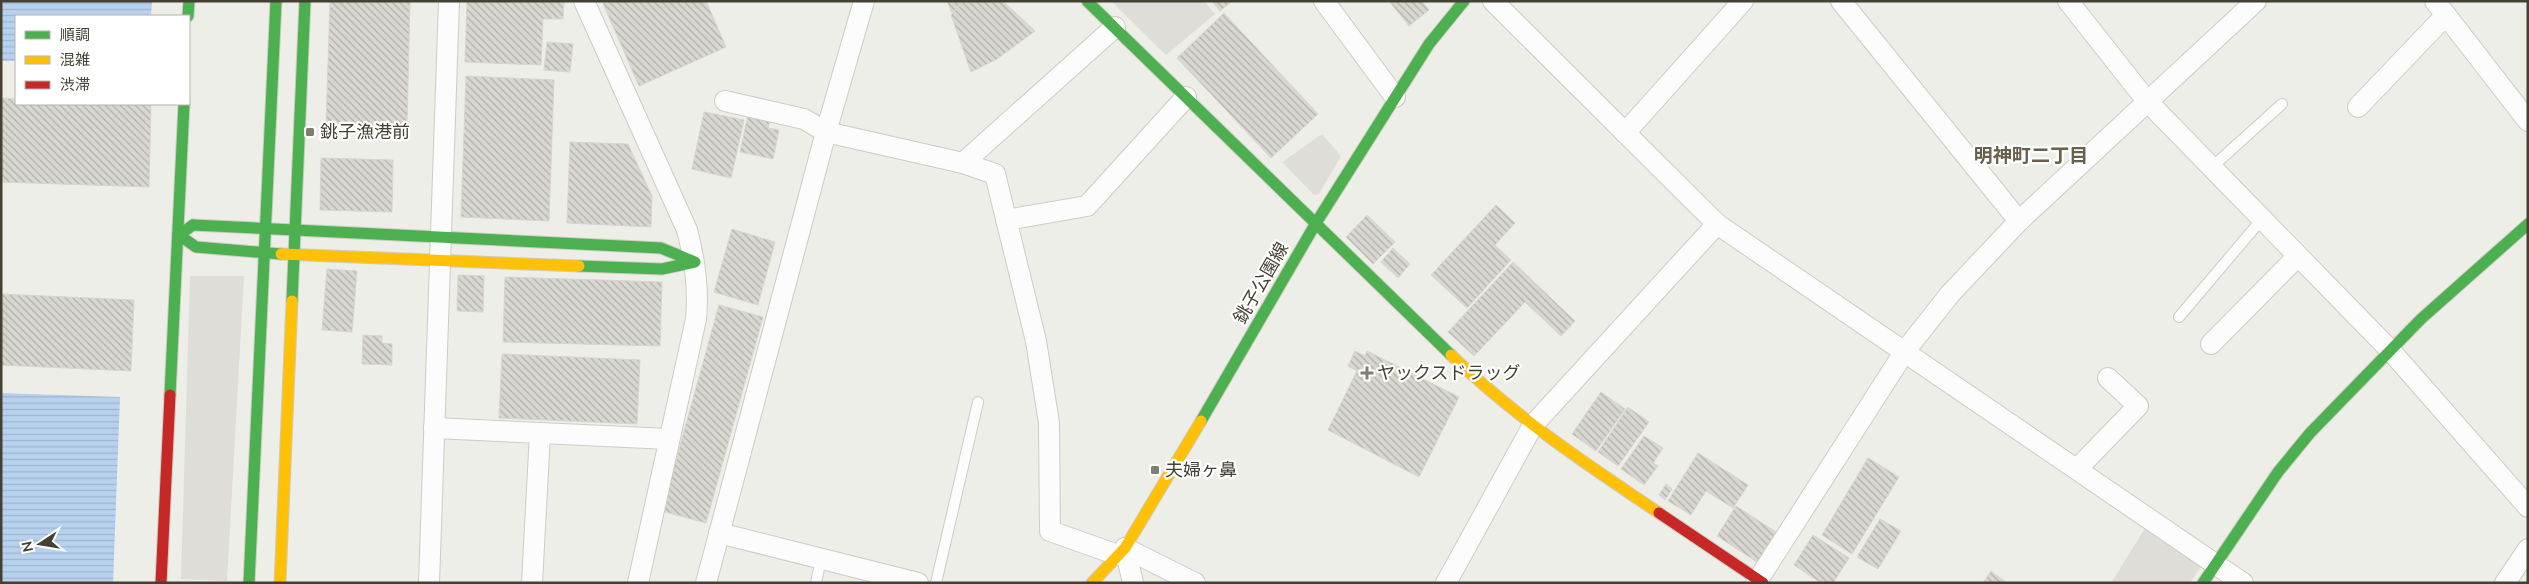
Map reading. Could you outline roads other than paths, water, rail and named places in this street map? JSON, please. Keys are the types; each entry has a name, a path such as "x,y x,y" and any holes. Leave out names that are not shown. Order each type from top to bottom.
{"street":[{"path":"188,15 189,1"},
{"path":"249,583 276,1"},
{"path":"280,583 305,1"},
{"path":"429,583 449,1"},
{"path":"584,1 687,230 695,262 698,296 696,319 638,583"},
{"path":"706,583 826,132 864,1"},
{"path":"1087,1 1489,391 1567,451 1759,582 1904,351 1950,294 2019,220 2255,2"},
{"path":"1324,1 1395,97"},
{"name":"銚子公園線","path":"1092,583 1121,552 1150,509 1316,223 1429,44 1464,1"},
{"path":"1493,1 1718,224 2243,583"},
{"path":"1625,132 1743,1"},
{"path":"1841,1 2019,220"},
{"path":"2068,1 2147,101 2390,350 2528,507"},
{"path":"2358,107 2440,8 2528,121"},
{"path":"963,163 1114,27"},
{"path":"1006,220 1087,206 1186,97"},
{"path":"725,101 804,119 826,132 963,163 995,174 1036,341 1049,423 1050,531 1121,552 1196,583"},
{"path":"161,583 184,105"},
{"path":"1446,583 1533,424 1718,224"},
{"path":"2203,583 2278,472 2310,433 2420,319 2528,224"},
{"path":"178,235 193,225 267,227 441,238 661,248 695,262"},
{"path":"178,235 196,247 265,253 294,252 440,261 662,269 695,262"},
{"path":"2211,344 2298,256"},
{"path":"2077,469 2138,406 2108,378"},
{"path":"434,428 669,440"},
{"path":"532,583 540,433"},
{"path":"719,534 918,583"},
{"path":"2505,583 2528,549"},
{"path":"1121,552 1133,583"}],"lane":[{"path":"2212,167 2282,104"},
{"path":"2179,317 2262,219"},
{"path":"936,583 978,402"},
{"path":"816,583 821,559"}],"water":[{"path":"1,1 152,1 151,15 15,15 15,61 1,61"},
{"path":"1,393 120,397 113,583 1,583"}],"place":[{"name":"銚子漁港前","path":"310,132"},
{"name":"ヤックスドラッグ","path":"1367,373"},
{"name":"夫婦ヶ鼻","path":"1155,470"}],"district":[{"name":"明神町二丁目","path":"2031,156"}]}
